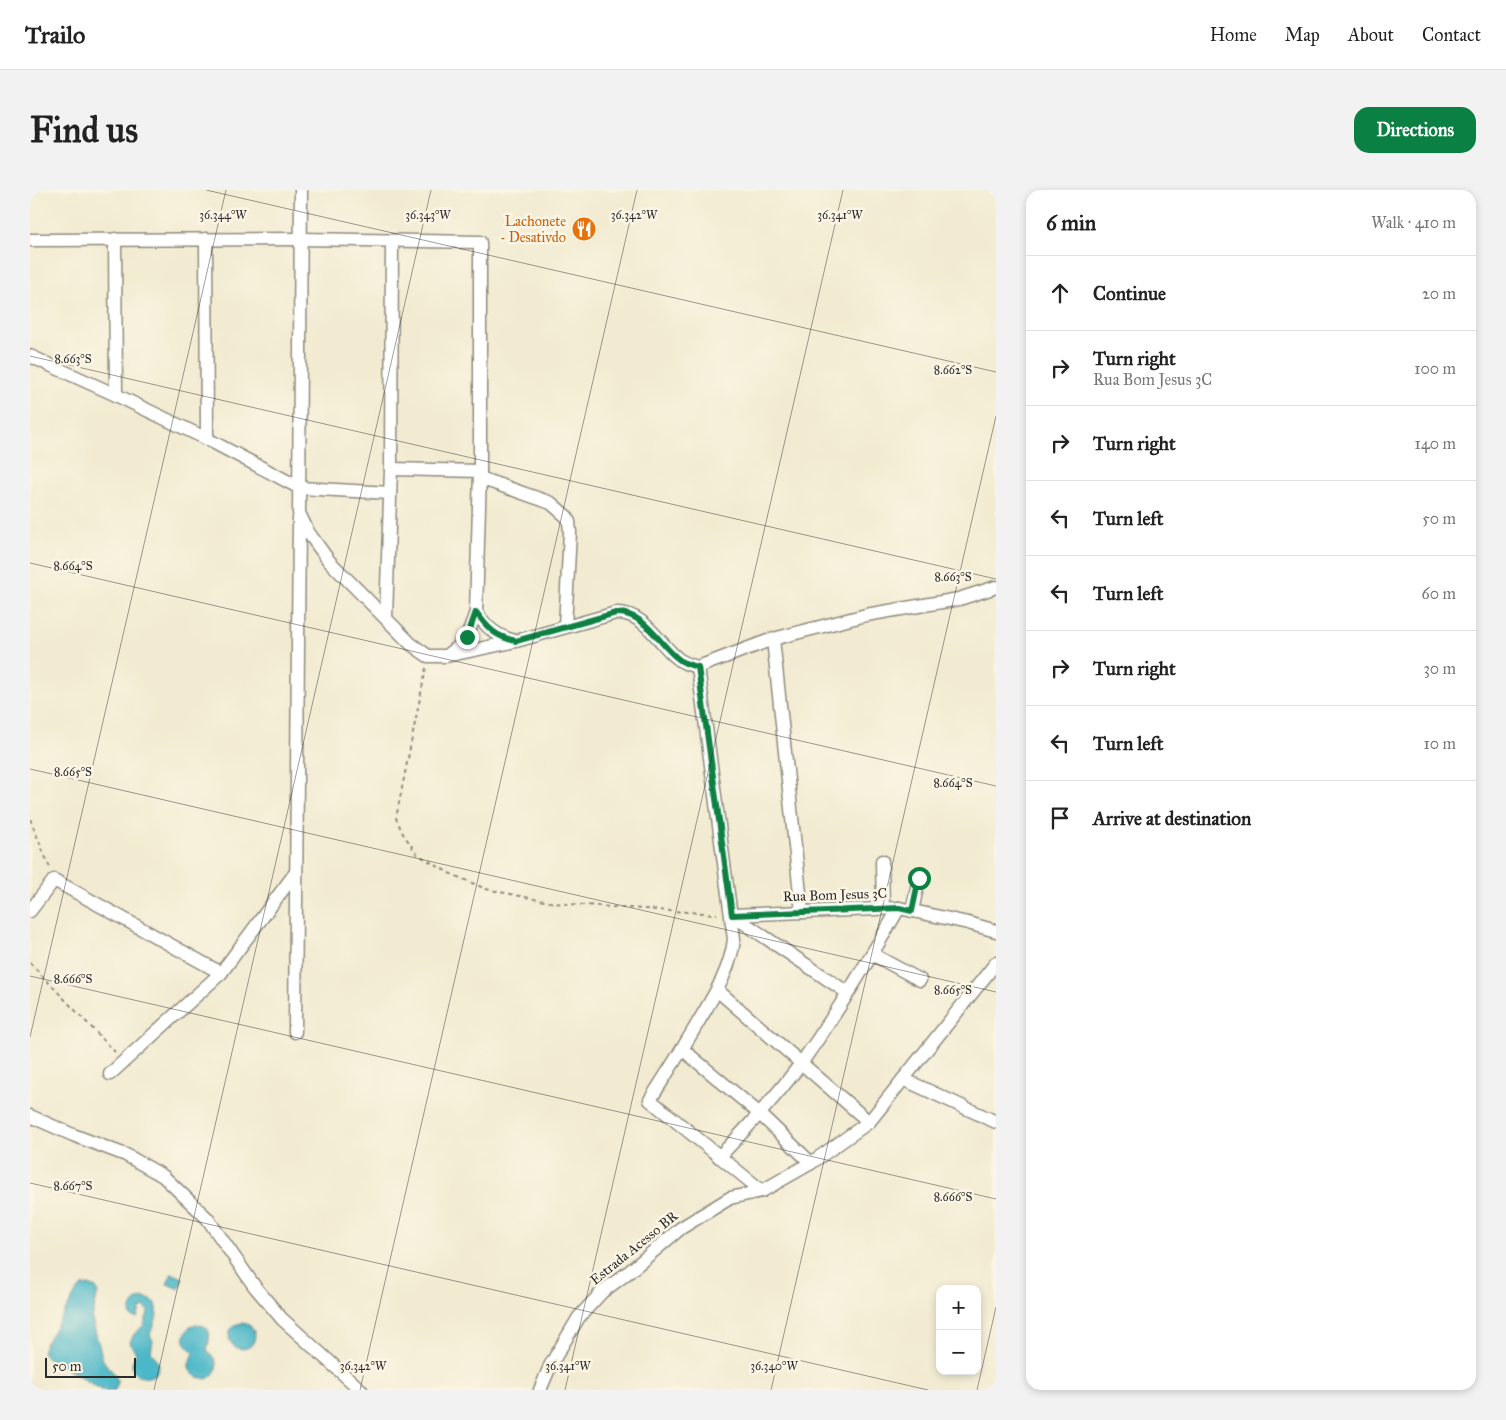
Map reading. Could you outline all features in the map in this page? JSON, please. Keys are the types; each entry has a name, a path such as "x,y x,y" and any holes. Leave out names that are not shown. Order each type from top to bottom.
{"street":[{"path":"295,1032 301,190"},
{"path":"115,239 116,395"},
{"path":"206,239 207,439"},
{"path":"30,240 300,239 480,242 480,475 476,612 467,637 446,656"},
{"path":"386,617 391,469 392,241"},
{"path":"30,356 207,439 300,488 390,493"},
{"path":"391,469 480,475 551,502 567,517 569,522 565,627"},
{"path":"299,513 308,532 329,561 411,644 428,656 446,656 516,641 616,613 624,613 638,618 676,657 689,665 698,667 773,639 866,615 959,599 996,586"},
{"path":"476,612 484,624 493,632 503,638 516,641"},
{"path":"773,639 802,912"},
{"path":"698,667 732,915 733,953 717,990 650,1100 762,1191"},
{"path":"882,861 883,908"},
{"path":"110,1074 222,973 296,872"},
{"path":"719,1157 760,1114 801,1063 872,954 906,909 919,878"},
{"path":"30,911 54,880 222,973"},
{"name":"Rua Bom Jesus 3C","path":"732,915 883,908 906,909 996,931"},
{"path":"732,915 848,993"},
{"path":"872,954 920,980"},
{"name":"Estrada Acesso BR","path":"540,1390 551,1364 579,1317 602,1292 681,1228 730,1198 762,1191 811,1163 869,1122 996,963"},
{"path":"717,990 869,1122"},
{"path":"682,1049 760,1114 811,1163"},
{"path":"903,1079 996,1122"},
{"path":"30,1116 126,1155 162,1176 208,1218 255,1287 282,1319 361,1390"}],"path":[{"path":"428,656 396,818 402,832 417,854 449,873 486,889 554,903 732,915"},
{"path":"30,819 54,880"},
{"path":"30,963 124,1061"}],"water":[{"path":"172,1273 183,1278 179,1289 167,1284"},
{"path":"89,1285 96,1288 98,1292 92,1319 103,1360 116,1377 117,1385 115,1390 102,1390 45,1356 42,1352 77,1291 82,1286"},
{"path":"143,1298 155,1303 157,1307 155,1323 150,1334 153,1341 151,1352 159,1365 156,1374 149,1377 141,1377 135,1373 132,1364 136,1353 130,1342 134,1334 144,1325 148,1312 146,1307 141,1308 137,1318 132,1317 130,1314 134,1303"},
{"path":"242,1323 251,1327 255,1336 251,1345 242,1349 233,1345 229,1336 233,1327"},
{"path":"196,1324 206,1327 208,1330 207,1351 216,1362 214,1373 207,1379 194,1375 189,1367 194,1353 186,1345 184,1336 190,1326"}],"place":[{"name":"Lachonete - Desativdo","path":"584,229"}],"route":[{"path":"467,637 476,612 484,624 493,632 503,638 516,641 616,613 624,613 638,618 682,662 698,667 732,915 899,908 912,911 919,878"}]}
